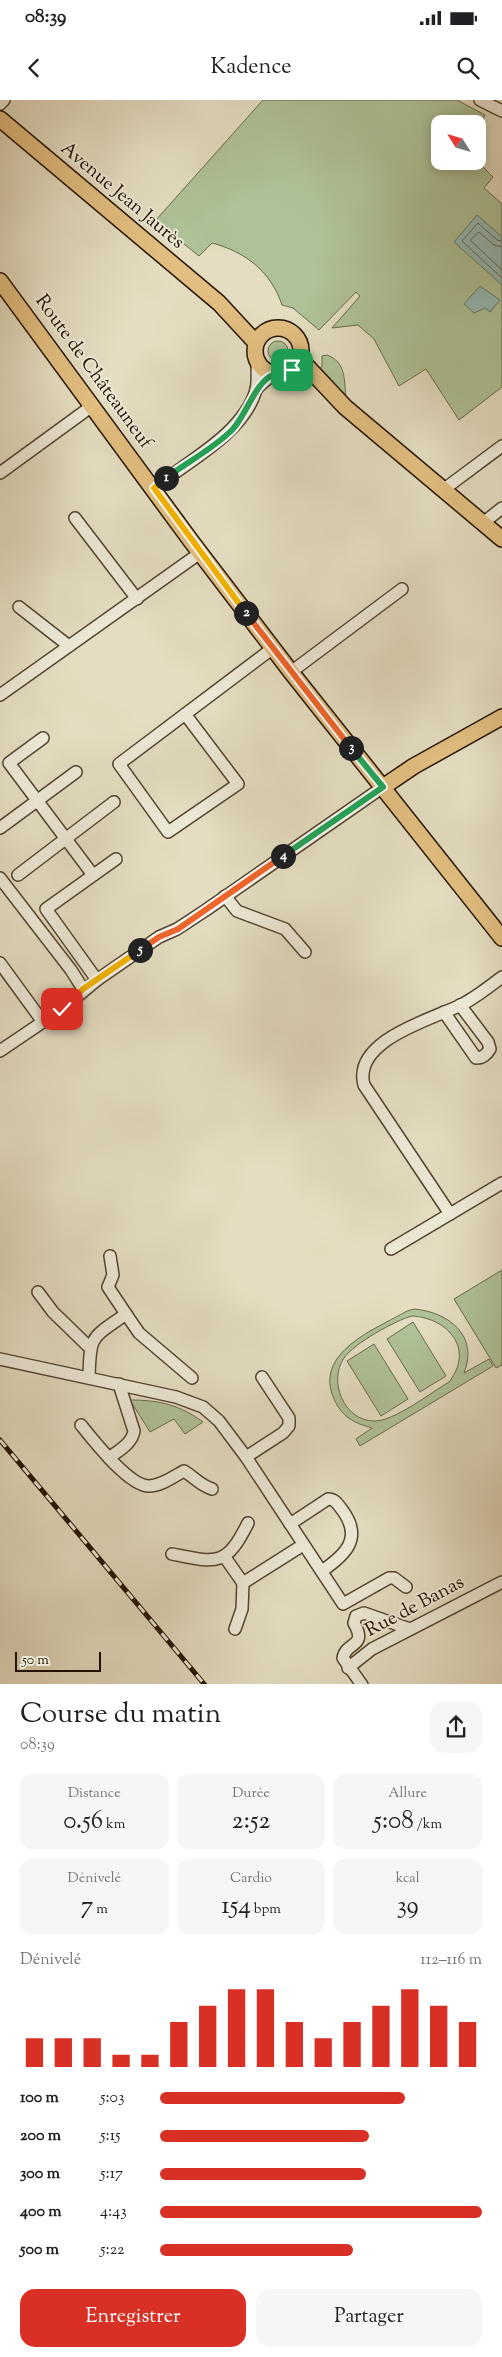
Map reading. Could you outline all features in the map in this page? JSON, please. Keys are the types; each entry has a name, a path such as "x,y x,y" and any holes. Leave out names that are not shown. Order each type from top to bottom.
{"main road":[{"name":"Avenue Jean Jaurès","path":"0,119 219,303 256,343"},
{"name":"Route de Châteauneuf","path":"0,281 200,553 291,672 502,938"},
{"name":"Avenue Jean Jaurès","path":"219,303 267,331"},
{"path":"279,328 292,333 300,345 300,359 290,371 274,374 257,363 255,356 256,343 267,331 279,328"},
{"path":"300,359 345,407 502,539"},
{"path":"290,371 345,407"},
{"path":"383,787 414,766 502,717"}],"street":[{"path":"0,104 4,100"},
{"path":"480,100 502,111"},
{"path":"154,488 232,430 247,412 256,390 257,363"},
{"path":"256,390 274,374"},
{"path":"1,469 92,406"},
{"path":"443,490 502,446"},
{"path":"483,523 502,508"},
{"path":"75,518 137,599"},
{"path":"0,695 200,553"},
{"path":"291,672 402,589"},
{"path":"19,608 69,646"},
{"path":"185,714 238,784 168,832 119,764 185,714 273,648"},
{"path":"43,738 4,767 37,801 93,875"},
{"path":"0,828 76,772"},
{"path":"0,1051 62,1009 83,989 96,980 159,937 178,929 383,787"},
{"path":"18,875 114,802"},
{"path":"96,980 46,909 116,859"},
{"path":"0,878 72,970 83,989"},
{"path":"225,896 237,911 285,930 305,952"},
{"path":"0,963 43,1022"},
{"path":"450,1214 363,1081 364,1070 370,1058 387,1040 400,1030 460,1005 502,977"},
{"path":"444,1012 476,1058 480,1058 486,1055 490,1049 488,1042 460,1005"},
{"path":"391,1249 502,1183"},
{"path":"110,1256 113,1275 108,1287 126,1314 139,1333 192,1378"},
{"path":"38,1292 53,1312 90,1348"},
{"path":"90,1378 90,1348 94,1337 126,1314"},
{"path":"0,1359 184,1399 203,1407 219,1421 246,1457 343,1604 389,1578 394,1578 406,1587"},
{"path":"246,1457 283,1433 289,1426 289,1418 262,1378"},
{"path":"109,1458 128,1443 133,1437 134,1431 119,1384"},
{"path":"81,1424 109,1458 143,1486 159,1485 184,1471 201,1486 212,1489"},
{"path":"290,1524 328,1499 336,1501 352,1526 350,1542 339,1558 322,1571"},
{"path":"172,1554 209,1561 224,1556 236,1545 248,1523"},
{"path":"243,1583 304,1545"},
{"path":"224,1556 243,1583 242,1609 235,1629"},
{"name":"Rue de Banas","path":"348,1668 372,1649 502,1582"},
{"path":"362,1684 348,1668 343,1658 343,1654 358,1639 359,1632 354,1623 356,1616 364,1613 410,1629"}],"green space":[{"path":"263,100 457,100 485,115 431,115 431,170 486,170 493,177 484,188 502,204 502,387 459,420 426,369 399,386 374,339 358,325 332,328 360,296 356,292 319,330 293,308 282,305 277,293 264,273 246,258 212,243 199,256 155,221"},
{"path":"278,341 285,344 288,351 285,358 278,361 271,358 268,351 271,344"},
{"path":"327,355 338,362 341,367 346,397 317,372 322,366 322,356"},
{"path":"502,1270 502,1365 496,1368 454,1299"},
{"path":"414,1309 439,1315 458,1328 464,1337 467,1348 468,1360 464,1373 489,1359 493,1366 360,1446 356,1439 372,1428 349,1418 337,1405 330,1382 332,1368 340,1355 351,1344 365,1334","holes":["412,1316 425,1318 446,1329 454,1337 458,1347 459,1358 456,1370 449,1382 391,1417 374,1421 363,1419 354,1414 347,1407 339,1388 339,1367 344,1358 356,1346 396,1322"]},
{"path":"413,1322 446,1376 420,1392 387,1339"},
{"path":"374,1344 408,1399 381,1416 347,1361"},
{"path":"130,1400 160,1402 186,1411 203,1422 185,1434 174,1419 150,1432"}],"water":[{"path":"477,215 502,237 502,285 454,242"},
{"path":"480,286 500,300 490,312 485,308 474,313 464,304"}],"railway":[{"path":"0,1440 204,1684"}],"route":[{"path":"62,1009 83,989 96,980 159,937 178,929 383,787 291,672 191,541 154,488 232,430 247,412 256,390 274,374 280,375 292,370"}]}
